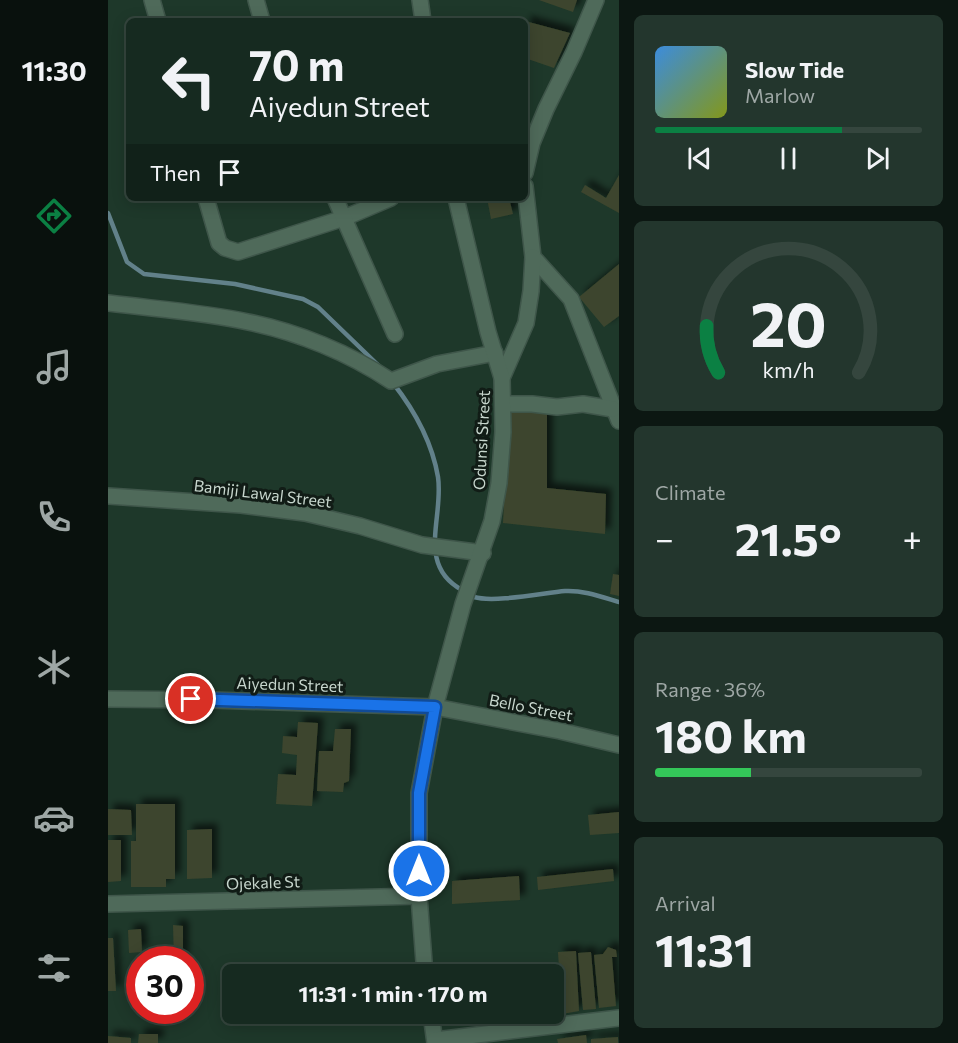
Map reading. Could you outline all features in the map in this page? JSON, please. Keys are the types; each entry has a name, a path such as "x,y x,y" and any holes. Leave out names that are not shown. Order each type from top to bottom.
{"street":[{"path":"152,0 157,18"},
{"path":"256,0 261,18"},
{"path":"420,0 423,18"},
{"path":"528,160 532,143 546,109 596,0"},
{"path":"207,201 219,243 225,248 238,252 344,218 385,201"},
{"path":"336,201 395,334"},
{"name":"Odunsi Street","path":"435,707 463,604 492,521 499,483 503,432 502,378 457,201"},
{"path":"502,378 526,323 534,257 527,201"},
{"path":"534,257 571,299 616,415"},
{"path":"108,303 249,322 312,340 366,365 391,381 437,364 495,353"},
{"path":"503,404 557,407 583,404 616,415"},
{"name":"Bamiji Lawal Street","path":"108,496 305,513 360,526 422,545 483,552"},
{"name":"Aiyedun Street","path":"108,699 435,707"},
{"path":"423,964 419,896 419,793 435,707"},
{"name":"Bello Street","path":"435,707 538,726 619,745"},
{"name":"Ojekale St","path":"108,904 419,896"},
{"path":"432,1024 435,1041 619,1018"}],"building":[{"path":"539,0 577,0 573,12"},
{"path":"528,22 570,33 554,68 528,59"},
{"path":"619,175 619,213 581,192 585,185 606,198"},
{"path":"488,201 510,201 513,214 491,219"},
{"path":"619,264 619,316 604,327 579,297"},
{"path":"509,409 547,411 547,488 606,494 605,534 503,523"},
{"path":"613,574 619,575 619,596 610,594"},
{"path":"298,722 318,723 312,806 276,804 278,774 296,775 297,755 282,753 283,736 297,737"},
{"path":"335,729 351,729 349,781 344,783 343,792 317,791 319,751 333,751"},
{"path":"136,804 175,804 175,879 166,879 166,887 131,887 131,841 136,841"},
{"path":"108,809 131,810 132,835 108,835"},
{"path":"619,812 619,833 590,835 588,815"},
{"path":"212,829 212,878 187,879 187,830"},
{"path":"108,840 121,840 121,881 108,882"},
{"path":"613,869 614,881 538,890 537,877"},
{"path":"519,876 520,900 452,904 452,881"},
{"path":"173,925 183,926 183,946 174,946"},
{"path":"141,929 142,946 129,946 128,930"},
{"path":"108,938 113,938 116,991 108,991"},
{"path":"608,947 616,950 617,957 612,957 616,1006 599,1008 594,955 603,954"},
{"path":"576,951 579,1011 564,1014 564,964 559,964 558,952"},
{"path":"591,952 596,1009 583,1010 578,953"},
{"path":"139,1034 158,1034 158,1043 138,1043"},
{"path":"586,1035 587,1043 558,1043 557,1039"},
{"path":"108,1036 131,1038 131,1043 108,1043"},
{"path":"618,1037 618,1043 591,1043 591,1039"}],"waterway":[{"path":"108,213 127,262 144,274 235,284 303,299 318,307 378,365"},
{"path":"393,383 422,427 432,451 439,492 436,554 440,567 448,580 471,596 483,599 572,591 619,602"}],"route":[{"path":"191,699 435,707 419,793 419,871"}]}
